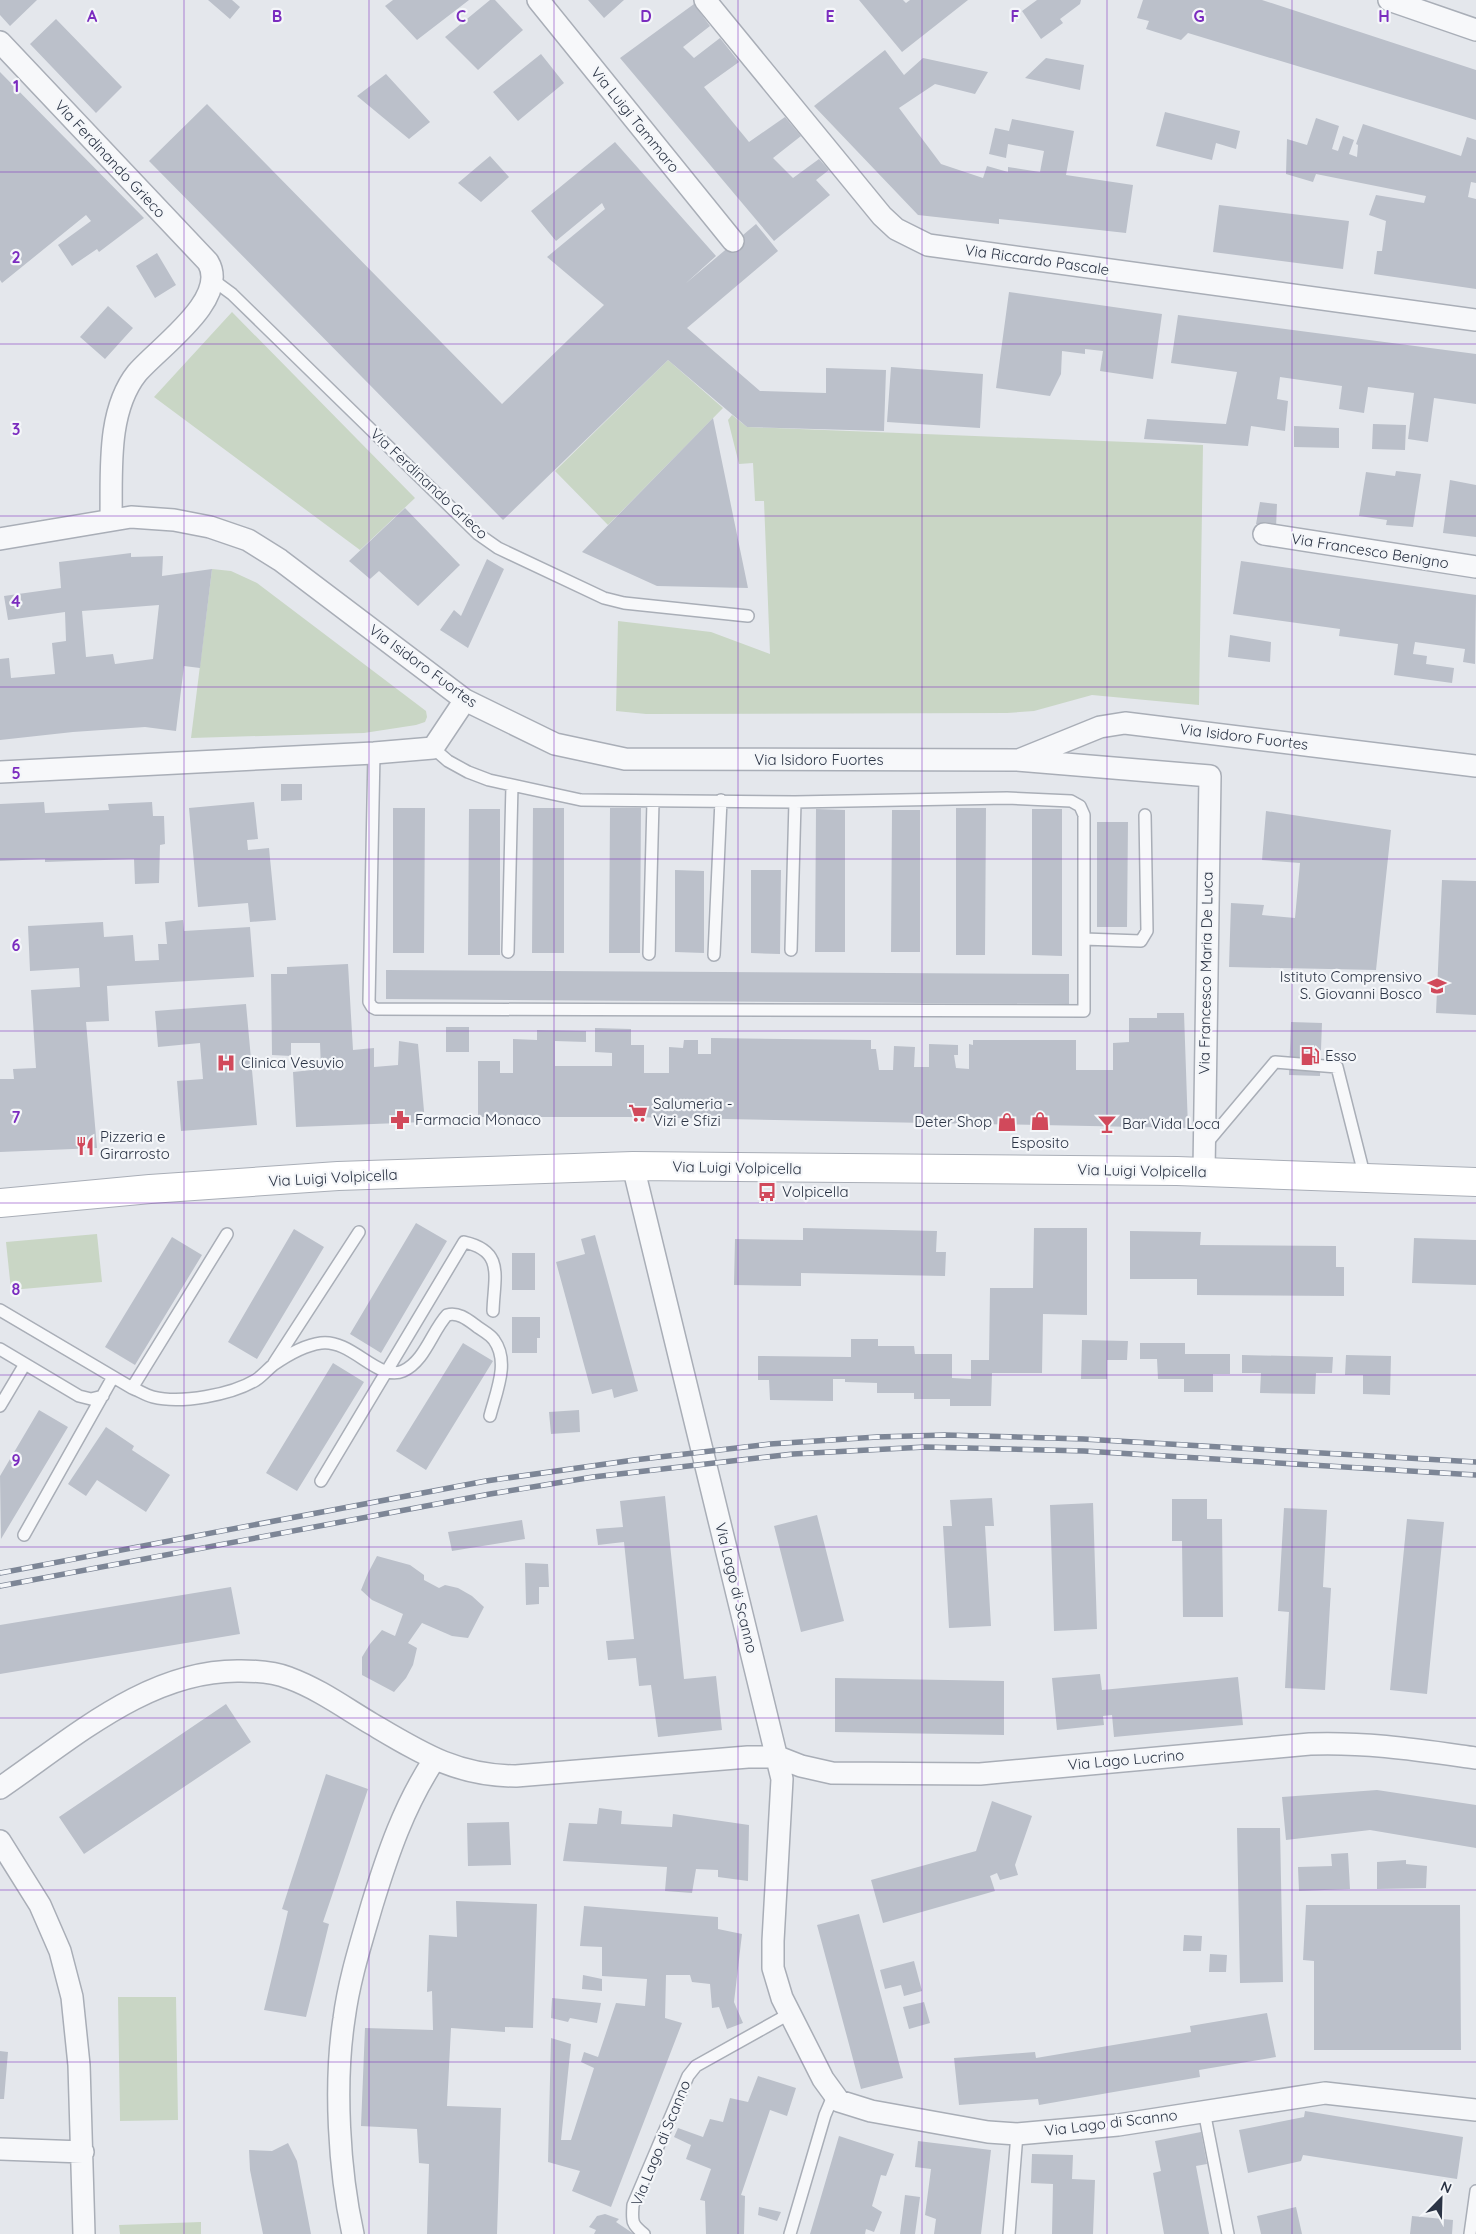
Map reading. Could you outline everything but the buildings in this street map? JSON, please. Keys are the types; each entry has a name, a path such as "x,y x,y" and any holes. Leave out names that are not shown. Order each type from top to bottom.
{"street":[{"name":"Via Luigi Tammaro","path":"538,0 733,241"},
{"name":"Via Riccardo Pascale","path":"705,0 882,216 896,229 928,245 1476,320"},
{"path":"1390,0 1476,30"},
{"name":"Via Ferdinando Grieco","path":"0,42 208,262 213,280"},
{"path":"110,520 114,436 127,388 138,372 201,308 208,296 213,280"},
{"name":"Via Isidoro Fuortes","path":"0,539 131,517 174,520 210,527 248,540 280,560 465,700 555,744 625,759 1017,760 1210,776"},
{"name":"Via Francesco Benigno","path":"1264,534 1476,567"},
{"path":"0,772 374,753 433,748 451,724 465,700"},
{"name":"Via Isidoro Fuortes","path":"1017,760 1100,727 1125,723 1476,766"},
{"name":"Via Francesco Maria De Luca","path":"1204,1158 1207,861 1210,776"},
{"name":"Via Luigi Volpicella","path":"0,1203 150,1189 338,1176 634,1166 1204,1158 1365,1178 1476,1182"},
{"name":"Via Lago di Scanno","path":"634,1166 782,1779 773,1968 789,2014 823,2079 839,2100 851,2106 870,2111 988,2132 1017,2134 1118,2125 1325,2093 1476,2110"},
{"path":"0,1788 121,1705 174,1680 230,1670 259,1671 288,1677 311,1688 434,1760 469,1772 493,1776 516,1776 714,1758 778,1757"},
{"name":"Via Lago Lucrino","path":"778,1757 800,1766 832,1773 926,1774 980,1774 1310,1744 1380,1744 1476,1758"},
{"path":"353,2234 344,2174 340,2125 343,2020 353,1969 389,1849 416,1788 434,1760"},
{"path":"0,1841 40,1905 60,1951 66,1973 76,2028 83,2152 84,2234"},
{"path":"0,2149 83,2152"}],"lane":[{"name":"Via Ferdinando Grieco","path":"213,280 232,294 478,534 498,548 586,590 624,603 748,616"},
{"path":"374,753 369,1002 376,1009 1084,1011 1084,815 1080,806 1071,800 997,798 795,802 721,800 653,802 581,800 489,780 468,772 448,761 433,748"},
{"path":"508,952 512,785"},
{"path":"714,955 721,800"},
{"path":"649,954 653,802"},
{"path":"791,950 795,802"},
{"path":"1084,939 1141,941 1148,931 1145,815"},
{"path":"1204,1158 1275,1062 1337,1067 1365,1178"},
{"path":"273,1365 359,1232"},
{"path":"132,1388 228,1234"},
{"path":"321,1481 464,1242 483,1247 493,1260 493,1311"},
{"path":"0,1310 132,1388 153,1397 202,1397 229,1392 257,1380 273,1365 307,1346 321,1343 338,1343 385,1372 400,1372 408,1367 424,1350 447,1314 456,1314 465,1318 493,1339 501,1353 500,1376 490,1416"},
{"path":"0,1349 79,1396 91,1399 103,1396"},
{"path":"0,1406 25,1364"},
{"path":"24,1535 114,1377"},
{"name":"Via Lago di Scanno","path":"644,2234 634,2227 632,2205 688,2076 696,2066 789,2014"},
{"path":"790,2234 825,2115 834,2094"},
{"path":"1204,2111 1228,2234"},
{"path":"1009,2234 1017,2134"},
{"path":"1470,2234 1476,2191"}],"green space":[{"path":"232,312 415,498 360,550 154,397"},
{"path":"668,360 723,408 608,525 555,471"},
{"path":"732,415 747,427 1203,445 1199,705 1092,695 1034,711 1007,713 646,714 616,711 618,621 711,632 770,654 764,501 755,501 753,463 739,464 728,420"},
{"path":"212,569 231,571 257,583 426,711 427,717 425,722 364,733 191,738"},
{"path":"97,1234 102,1282 11,1290 6,1242"},
{"path":"118,1997 176,1997 178,2120 120,2121"},
{"path":"201,2222 201,2234 120,2234 119,2225"}],"railway":[{"path":"0,1573 486,1481 634,1460 770,1444 945,1435 1083,1439 1476,1462"},
{"path":"0,1586 490,1494 593,1477 793,1454 925,1447 1084,1451 1476,1475"}],"place":[{"name":"Istituto Comprensivo S. Giovanni Bosco","path":"1437,986"},
{"name":"Esso","path":"1310,1056"},
{"name":"Clinica Vesuvio","path":"226,1063"},
{"name":"Salumeria - Vizi e Sfizi","path":"638,1113"},
{"name":"Farmacia Monaco","path":"400,1120"},
{"name":"Esposito","path":"1040,1121"},
{"name":"Deter Shop","path":"1007,1122"},
{"name":"Bar Vida Loca","path":"1107,1124"},
{"name":"Pizzeria e Girarrosto","path":"85,1146"},
{"name":"Volpicella","path":"767,1192"}]}
